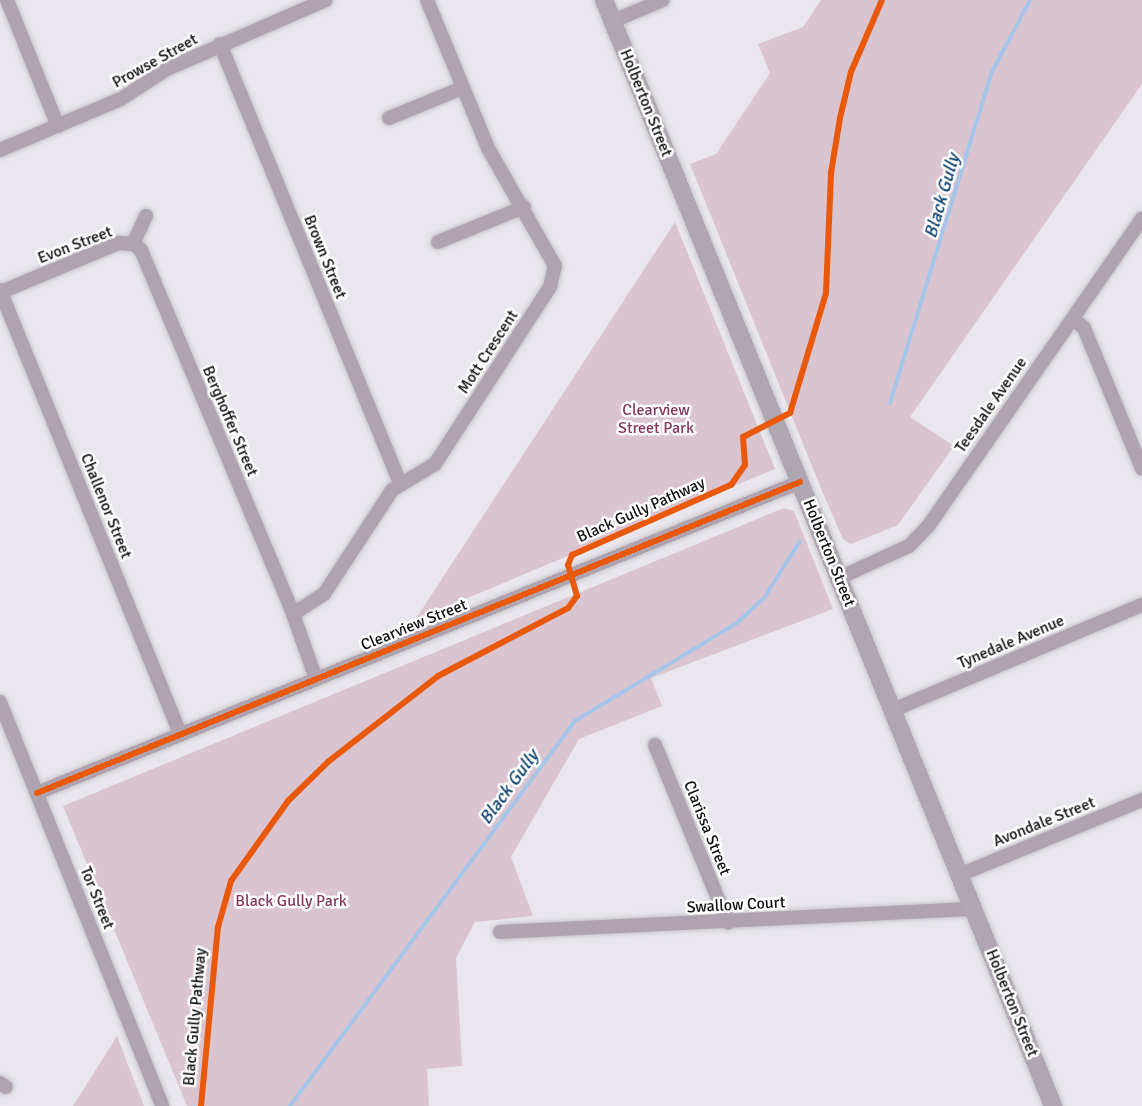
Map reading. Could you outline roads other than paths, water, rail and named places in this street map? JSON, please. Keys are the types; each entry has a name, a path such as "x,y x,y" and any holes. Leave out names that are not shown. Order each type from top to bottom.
{"main road":[{"name":"Holberton Street","path":"604,0 1050,1100"}],"street":[{"path":"7,0 58,126"},
{"name":"Prowse Street","path":"0,150 121,99 220,44 326,0"},
{"name":"Mott Crescent","path":"292,614 324,594 400,483 435,464 550,287 555,266 524,207 488,148 427,0"},
{"path":"613,21 663,0"},
{"name":"Brown Street","path":"220,44 400,483"},
{"path":"389,118 462,88"},
{"path":"438,242 524,207"},
{"name":"Evon Street","path":"0,291 119,243 133,244 146,216"},
{"name":"Teesdale Avenue","path":"839,578 909,546 929,525 1142,219"},
{"name":"Berghoffer Street","path":"133,244 141,250 292,614"},
{"name":"Challenor Street","path":"0,291 181,735"},
{"path":"1073,319 1084,328 1142,470"},
{"name":"Clearview Street","path":"37,793 800,482"},
{"name":"Tynedale Avenue","path":"893,710 1142,605"},
{"path":"292,614 316,679"},
{"name":"Tor Street","path":"0,702 162,1106"},
{"name":"Clarissa Street","path":"655,745 728,923"},
{"name":"Avondale Street","path":"959,875 1142,800"},
{"name":"Swallow Court","path":"500,932 728,923 973,909"}],"waterway":[{"name":"Black Gully","path":"890,403 991,74 1030,0"},
{"name":"Black Gully","path":"290,1106 575,721 737,623 764,598 800,541"}],"park label":[{"name":"Clearview Street Park","path":"656,419"},
{"name":"Black Gully Park","path":"291,901"}]}
